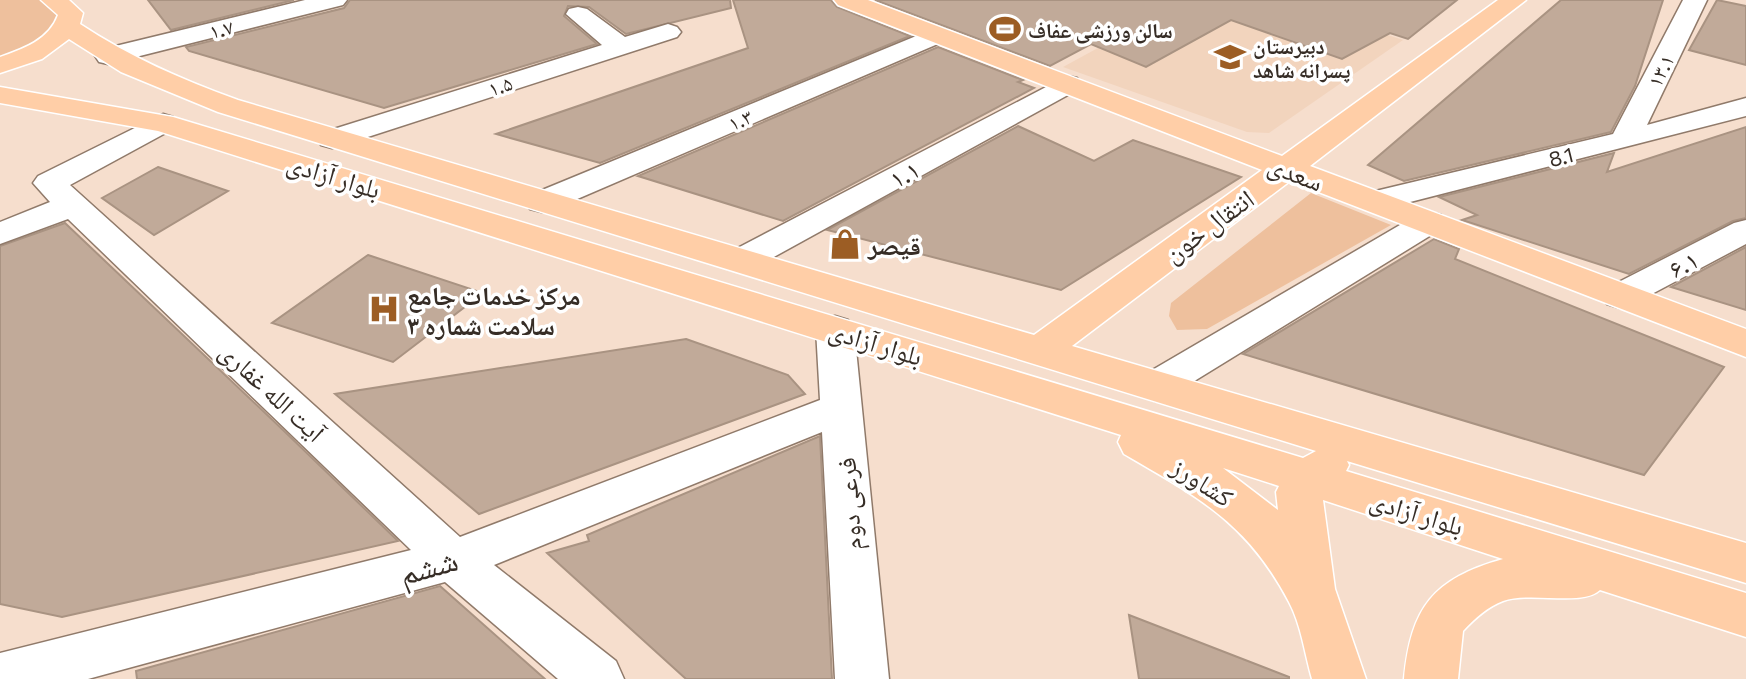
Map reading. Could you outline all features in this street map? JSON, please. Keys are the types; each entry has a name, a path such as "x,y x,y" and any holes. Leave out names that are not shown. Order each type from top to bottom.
{"main road":[{"name":"سعدی","path":"846,0 1746,344"},
{"name":"انتقال خون","path":"1038,351 1514,0"},
{"name":"بلوار آزادی","path":"60,14 107,56 156,109 835,329 1746,615"},
{"path":"0,65 46,46 60,14"},
{"name":"بلوار آزادی","path":"0,95 156,109 332,139 1746,563"},
{"name":"کشاورز","path":"979,374 1133,439 1219,487 1266,527 1313,596 1339,679"},
{"path":"1313,596 1299,492 1306,477 1327,466 1354,461 1499,503 1532,499"},
{"path":"1432,679 1432,657 1443,616 1481,587 1521,575 1564,575 1693,598"}],"street":[{"name":"۱.۷","path":"107,56 335,0"},
{"name":"۱۳.۱","path":"1625,140 1695,0"},
{"path":"578,14 621,47"},
{"name":"۱.۵","path":"332,139 668,32"},
{"name":"۱.۳","path":"542,202 938,35"},
{"name":"۱.۱","path":"740,261 1067,84"},
{"name":"8.1","path":"1375,201 1625,140 1746,107"},
{"name":"آیت الله غفاری","path":"156,109 49,183 453,560 597,679"},
{"path":"0,234 72,205"},
{"path":"1156,386 1429,222"},
{"name":"۶.۱","path":"1620,296 1746,230"},
{"name":"فرعی دوم","path":"835,329 862,679"},
{"name":"ششم","path":"2,677 453,560 841,408"}],"shaded area":[{"path":"0,0 40,0 61,12 56,35 0,61"},
{"name":"دبیرستان پسرانه شاهد","path":"1186,0 1280,0 1403,40 1269,133 1247,132 1063,67"},
{"path":"1311,193 1391,225 1207,329 1177,330 1169,316 1171,303"}],"building":[{"path":"148,0 294,0 171,30"},
{"path":"350,0 730,0 731,8 626,34 589,7 568,6 564,16 597,44 384,108 189,51 186,47 344,8"},
{"path":"733,0 831,0 837,7 910,36 600,163 496,134 748,48"},
{"path":"875,0 1457,0 1408,39 1390,33 1342,59 1231,20 1146,67 1091,44 1050,66"},
{"path":"1561,0 1663,0 1635,86 1611,132 1404,181 1368,165"},
{"path":"1717,0 1746,6 1746,65 1689,50"},
{"path":"938,47 1023,80 1018,82 1034,88 783,221 638,176"},
{"path":"1018,126 1094,161 1133,140 1241,177 1061,290 827,230"},
{"path":"1746,127 1746,218 1733,221 1629,274 1462,220 1477,215 1439,197 1614,153 1607,172"},
{"path":"158,167 228,191 154,235 102,198"},
{"path":"65,223 398,541 62,617 0,604 0,246"},
{"path":"1434,239 1459,249 1455,259 1724,367 1644,475 1243,354"},
{"path":"1746,247 1746,310 1671,287"},
{"path":"368,255 483,293 393,362 272,323"},
{"path":"686,339 788,375 805,394 479,514 335,394"},
{"path":"820,436 832,679 686,679 547,553 589,541 587,535"},
{"path":"440,586 545,679 137,679 136,671"},
{"path":"1129,615 1289,677 1289,679 1139,679"}],"place":[{"name":"سالن ورزشی عفاف","path":"1005,29"},
{"name":"دبیرستان پسرانه شاهد","path":"1230,57"},
{"name":"قیصر","path":"845,244"},
{"name":"مرکز خدمات جامع سلامت شماره ۳","path":"384,309"}]}
